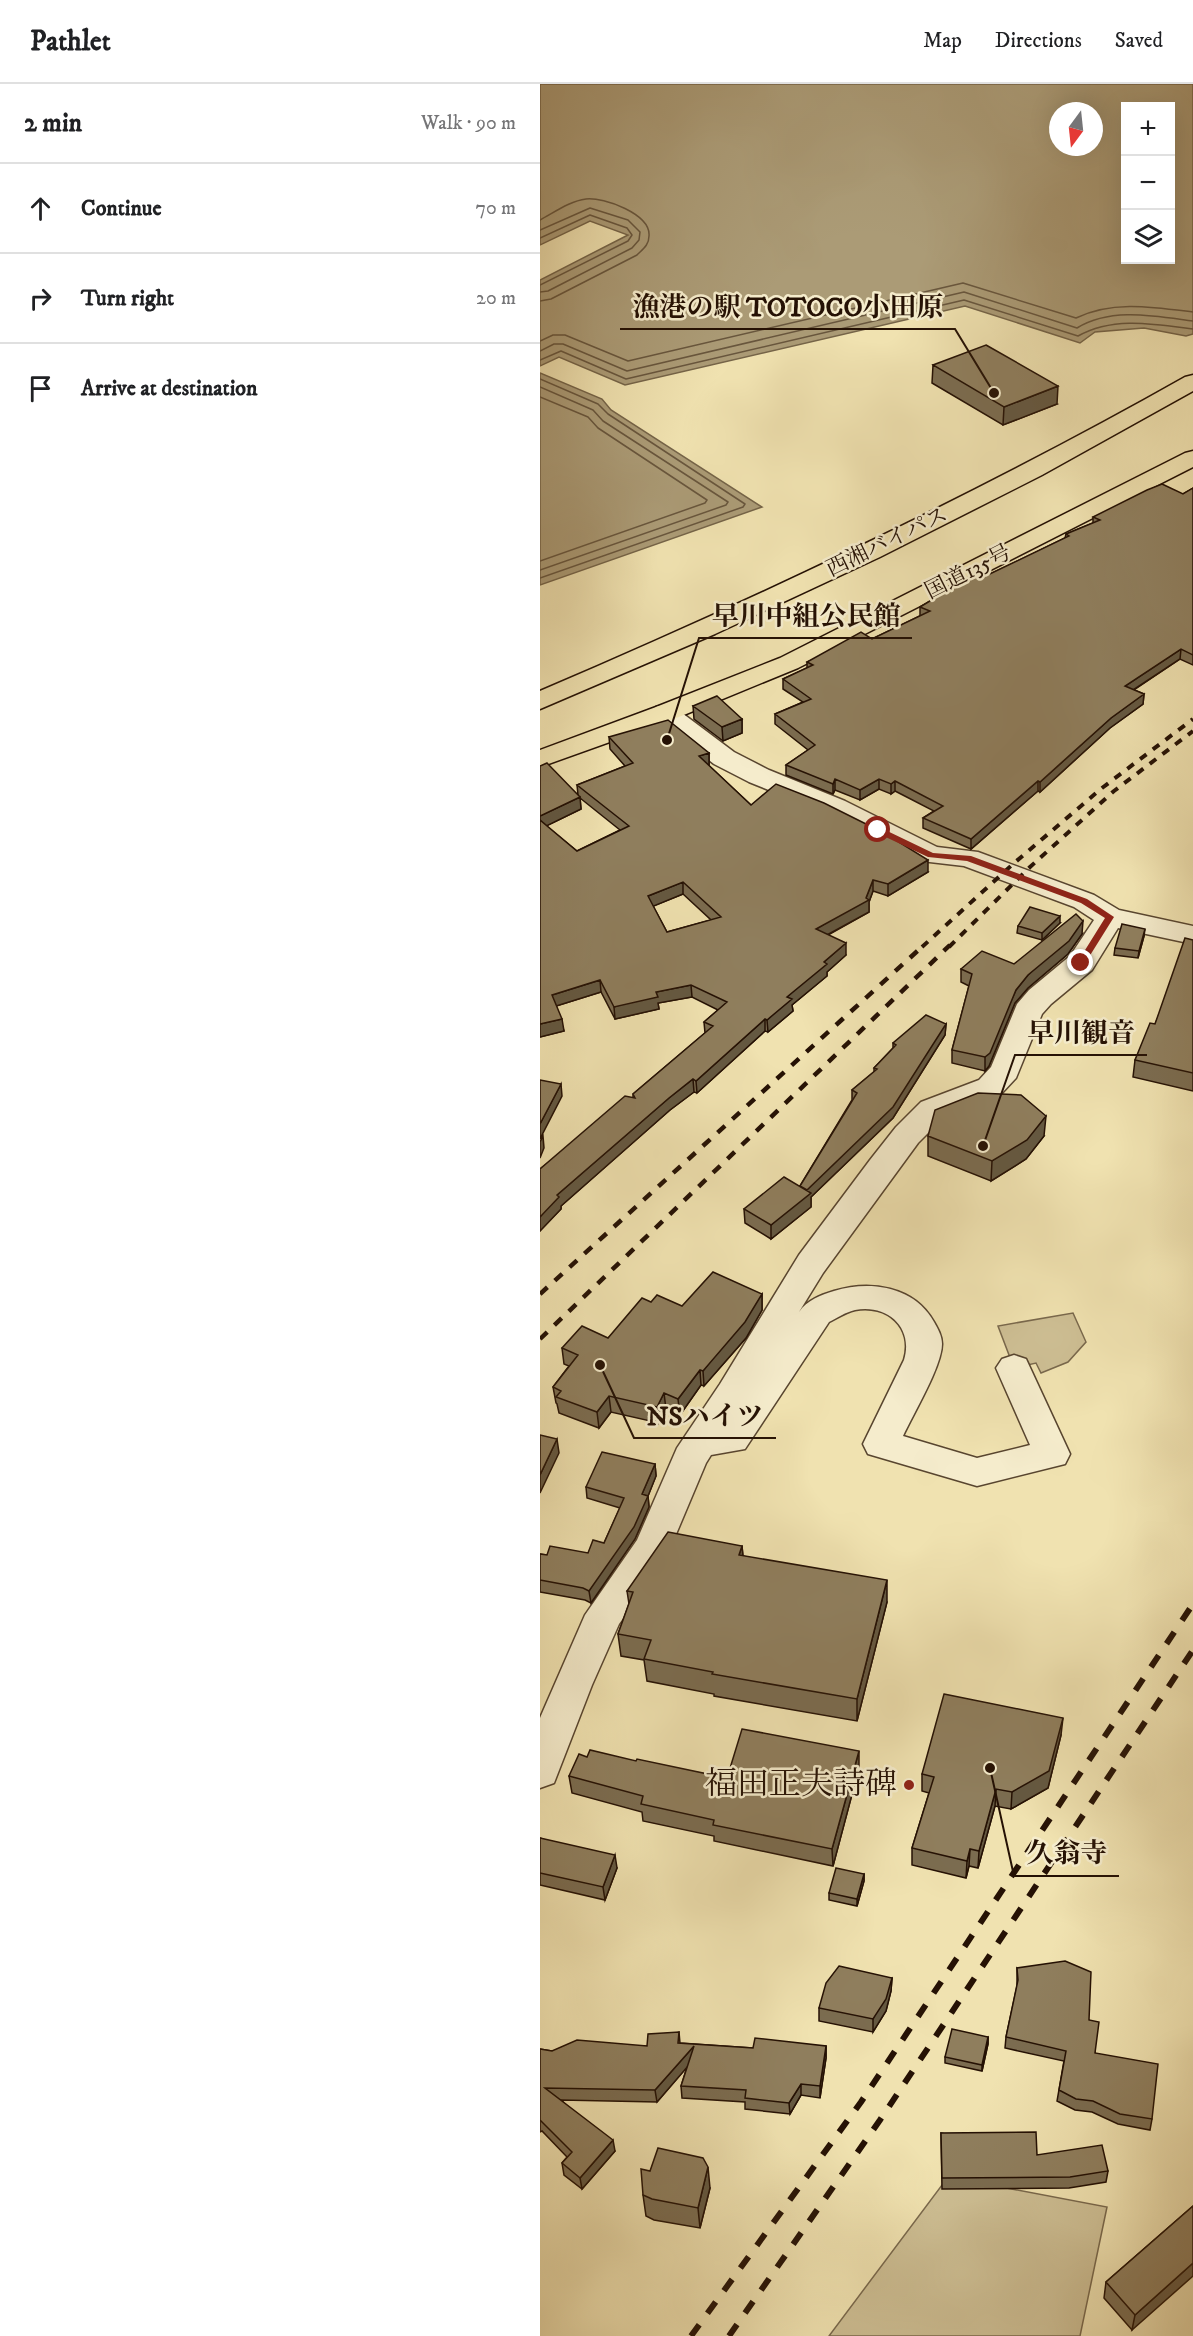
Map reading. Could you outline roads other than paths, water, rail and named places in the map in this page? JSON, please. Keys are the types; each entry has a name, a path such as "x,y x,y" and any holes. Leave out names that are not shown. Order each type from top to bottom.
{"highway":[{"name":"西湘バイパス","path":"540,692 652,645 827,564 978,490 1193,375"},
{"name":"西湘バイパス","path":"540,701 659,650 935,519 1154,405 1193,382"},
{"name":"国道135号","path":"540,759 665,713 789,663 1193,458"}],"street":[{"path":"665,713 724,758 759,776 835,807 931,855 968,858 1084,901 1110,917 1193,935"},
{"path":"540,1771 589,1644 604,1615 653,1547 690,1458 811,1264 887,1160 907,1135 932,1110 990,1087 1005,1071 1028,1011 1040,997 1081,963 1110,917"},
{"path":"701,1442 732,1439 817,1313 837,1302 853,1298 872,1297 892,1304 910,1315 922,1331 925,1346 921,1360 881,1444 977,1472 1052,1454 1014,1368"}],"water":[{"path":"540,84 1193,84 1193,334 1186,336 1144,328 1095,332 1080,343 965,306 625,385 559,357 540,366 540,280 628,235 590,221 540,245"},
{"path":"540,373 602,399 611,410 762,507 540,585"}],"railway":[{"path":"922,947 1013,864 1102,788 1193,719"},
{"path":"949,947 1030,867 1114,791 1193,731"},
{"path":"540,1294 924,945"},
{"path":"540,1339 950,945"},
{"path":"691,2336 861,2102 1193,1604"},
{"path":"729,2336 880,2120 1193,1650"}],"place":[{"name":"漁港の駅 TOTOCO小田原","path":"994,393"},
{"name":"早川中組公民館","path":"667,740"},
{"name":"早川観音","path":"983,1146"},
{"name":"NSハイツ","path":"600,1365"},
{"name":"久翁寺","path":"990,1768"},
{"name":"福田正夫詩碑","path":"909,1785"}]}
